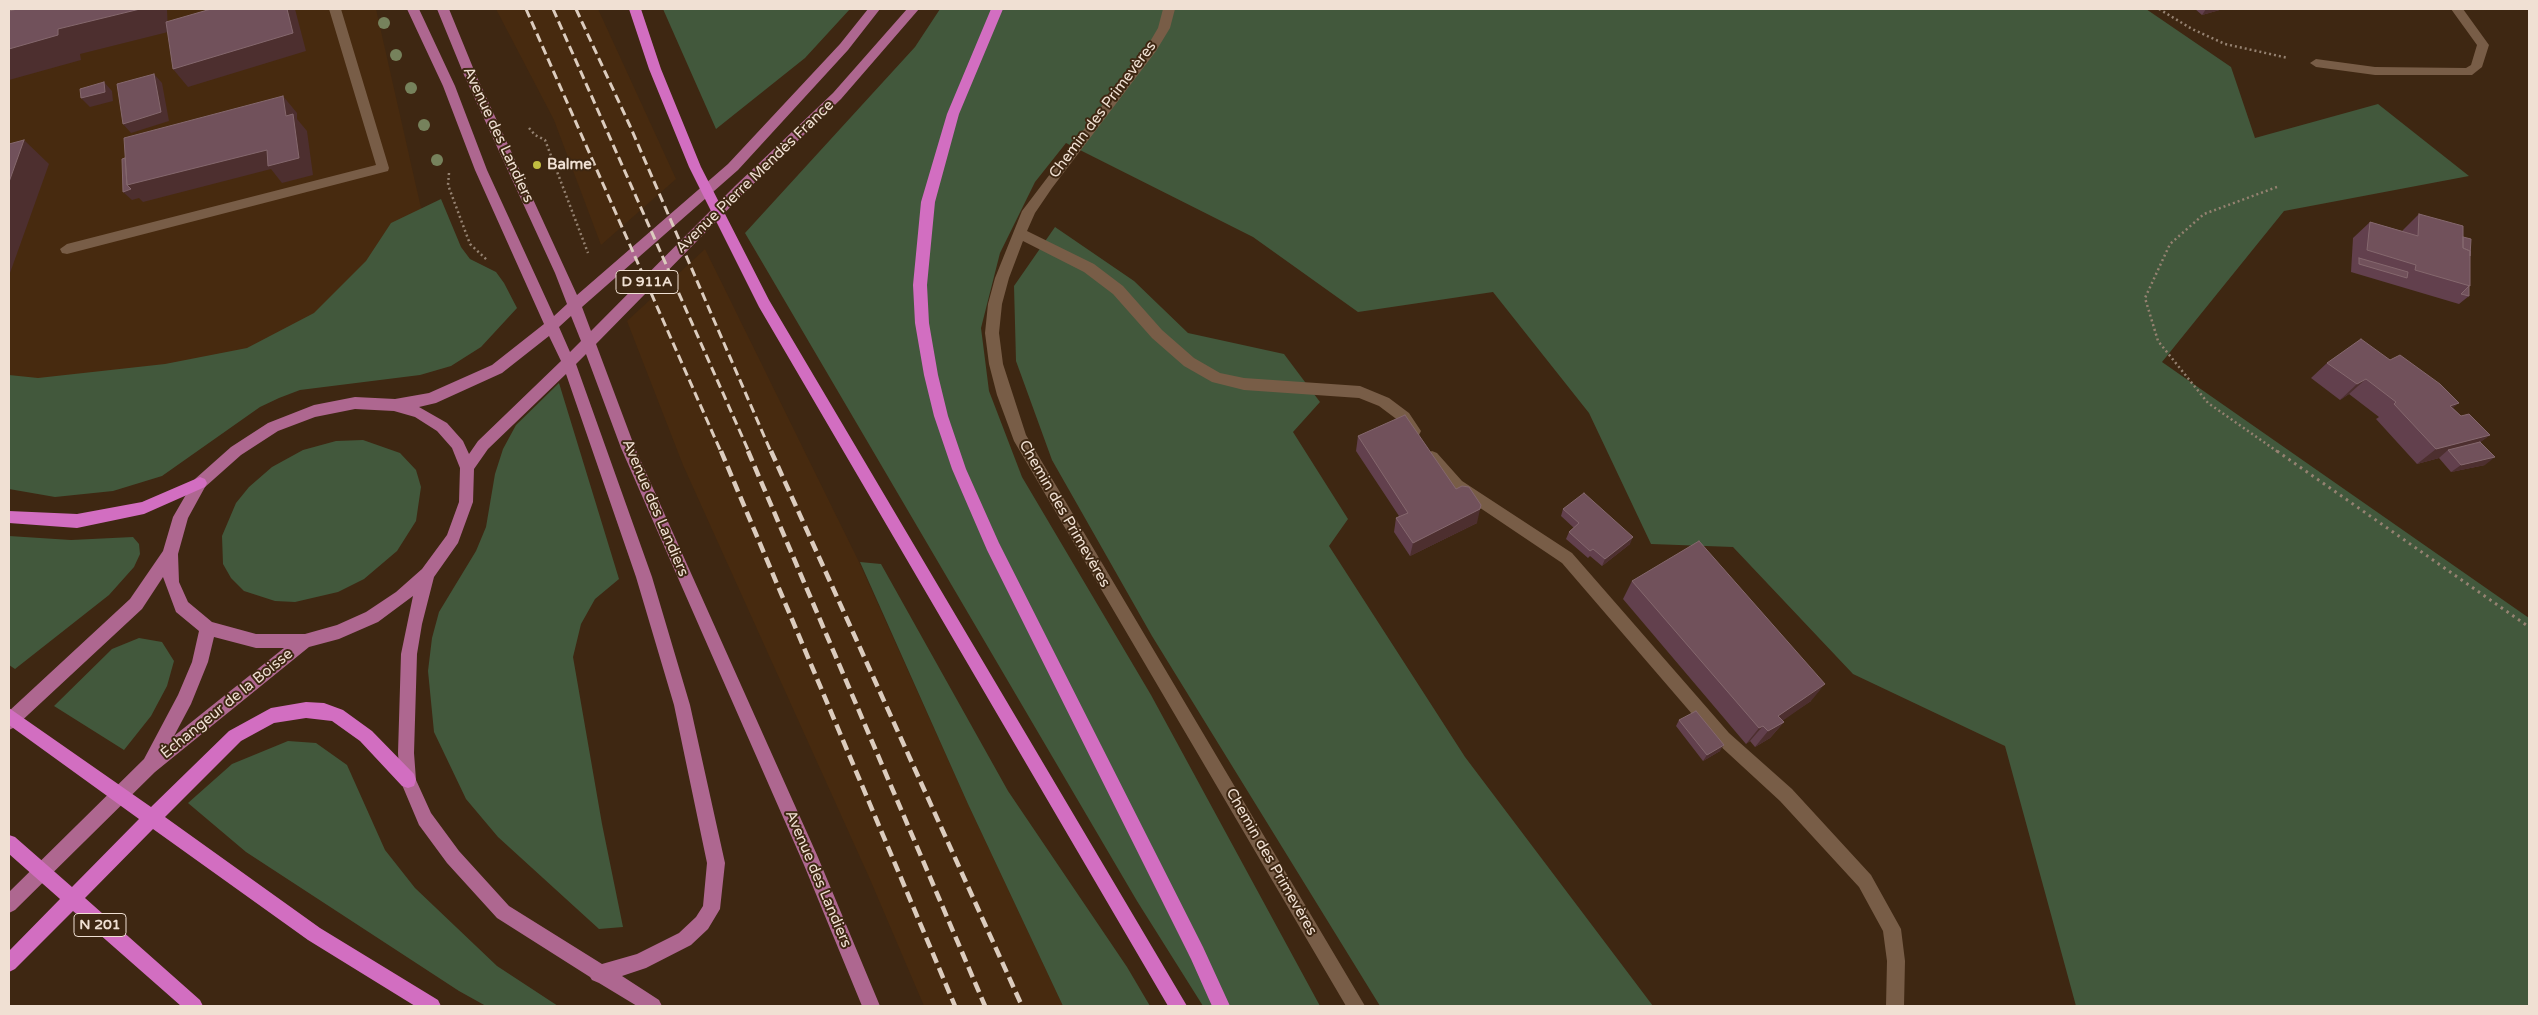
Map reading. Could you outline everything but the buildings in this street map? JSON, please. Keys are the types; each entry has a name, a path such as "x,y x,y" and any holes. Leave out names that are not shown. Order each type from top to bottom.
{"highway":[{"path":"635,9 655,69 695,167 764,303 1178,1006"},
{"path":"996,9 953,114 928,202 920,285 922,324 931,375 941,416 959,469 992,545 1141,840 1221,1006"},
{"path":"9,517 16,519 77,521 144,508 200,483"},
{"path":"9,963 180,788 235,736 253,724 271,716 306,710 324,711 337,715 366,736 408,780"},
{"path":"9,716 314,934 432,1006"},
{"name":"N 201","path":"9,843 194,1006"}],"main road":[{"path":"413,9 449,86 481,170 572,371 644,577 682,706 712,836 716,864 714,888 711,909 702,923 685,939 640,962 598,974"},
{"name":"Avenue des Landiers","path":"443,9 470,75 562,273 628,448 811,861 871,1006"},
{"name":"Avenue Pierre Mendès France","path":"394,405 431,399 497,369 535,340 733,167 844,48 874,9"},
{"name":"Avenue Pierre Mendès France","path":"467,468 483,445 555,376 740,189 837,96 913,9"},
{"path":"9,722 136,604 170,554 181,517 200,483 236,451 273,427 314,411 355,403 394,405 420,413 442,427 458,445 467,468 466,502 453,538 427,574 402,597 372,617 339,632 305,641 256,641 208,628 182,607 171,582 170,554"},
{"path":"427,574 414,624 409,654 406,744 408,780 425,819 453,857 504,912 598,974 652,1006"},
{"name":"Échangeur de la Boisse","path":"149,766 185,699 200,662 208,628"},
{"name":"Échangeur de la Boisse","path":"9,904 149,766 305,641"}],"street":[{"path":"67,249 383,168 334,9"},
{"name":"Chemin des Primevères","path":"1169,9 1164,28 1152,48 1046,184 1029,211 1002,278 995,304 992,333 996,364 1004,395 1019,437 1356,1006"},
{"path":"2316,63 2375,71 2468,72 2476,67 2483,45 2457,9"},
{"path":"1019,233 1089,268 1118,290 1157,334 1190,362 1217,378 1244,384 1327,388 1360,392 1384,402 1404,416 1438,466 1457,485 1567,558 1723,738 1786,795 1866,881 1892,929 1896,961 1895,1006"}],"path":[{"path":"2159,9 2192,29 2225,44 2254,52 2316,63"},
{"path":"2278,187 2204,214 2170,244 2145,298 2158,341 2208,403 2529,627"}],"shaded area":[{"path":"9,9 376,9 435,270 243,379 9,406"},
{"path":"496,9 598,9 676,179 601,245 554,120"},
{"path":"705,249 859,562 968,804 1063,1006 924,1006 869,877 683,465 627,321"}],"green space":[{"path":"663,9 850,9 805,58 716,129"},
{"path":"940,9 2146,9 2231,67 2255,138 2378,104 2469,176 2284,211 2162,362 2529,618 2529,1006 2076,1006 2005,746 1853,674 1733,547 1651,544 1589,413 1493,292 1358,312 1253,237 1066,143 1035,182 1000,253 981,328 989,391 1022,477 1151,695 1320,1006 1203,1006 1137,901 745,233 915,47"},
{"path":"441,199 461,247 470,259 496,272 517,308 481,347 451,366 420,375 300,390 279,398 260,407 162,476 113,491 55,497 9,489 9,375 38,378 165,364 247,348 314,313 366,261 391,223"},
{"path":"1055,227 1134,281 1188,333 1284,354 1320,402 1293,432 1348,519 1329,546 1465,757 1653,1006 1380,1006 1152,636 1052,460 1016,361 1014,286"},
{"path":"559,383 619,579 595,599 581,624 573,657 602,824 623,927 599,929 498,837 466,799 434,732 428,671 432,638 439,612 476,551 486,527 495,474 503,449 516,425"},
{"path":"363,440 400,453 416,470 421,487 416,521 397,551 364,579 338,592 295,602 275,601 244,591 231,578 223,564 222,536 236,503 249,487 272,467 303,450 336,441"},
{"path":"9,536 71,540 133,537 139,544 140,554 134,567 109,595 15,669 9,665"},
{"path":"860,562 881,564 1008,791 1127,967 1150,1006 1063,1006 968,804"},
{"path":"139,638 162,642 174,661 167,686 151,716 124,750 54,706 112,649"},
{"path":"288,741 316,743 347,765 385,850 415,888 497,966 558,1006 486,1006 459,991 246,852 188,803 232,764"}],"railway":[{"path":"526,9 721,452"},
{"path":"553,9 749,452"},
{"path":"576,9 630,126 771,452"},
{"path":"721,451 955,1006"},
{"path":"748,451 985,1006"},
{"path":"771,451 1022,1006"}],"place":[{"name":"Balme","path":"537,165"}]}
